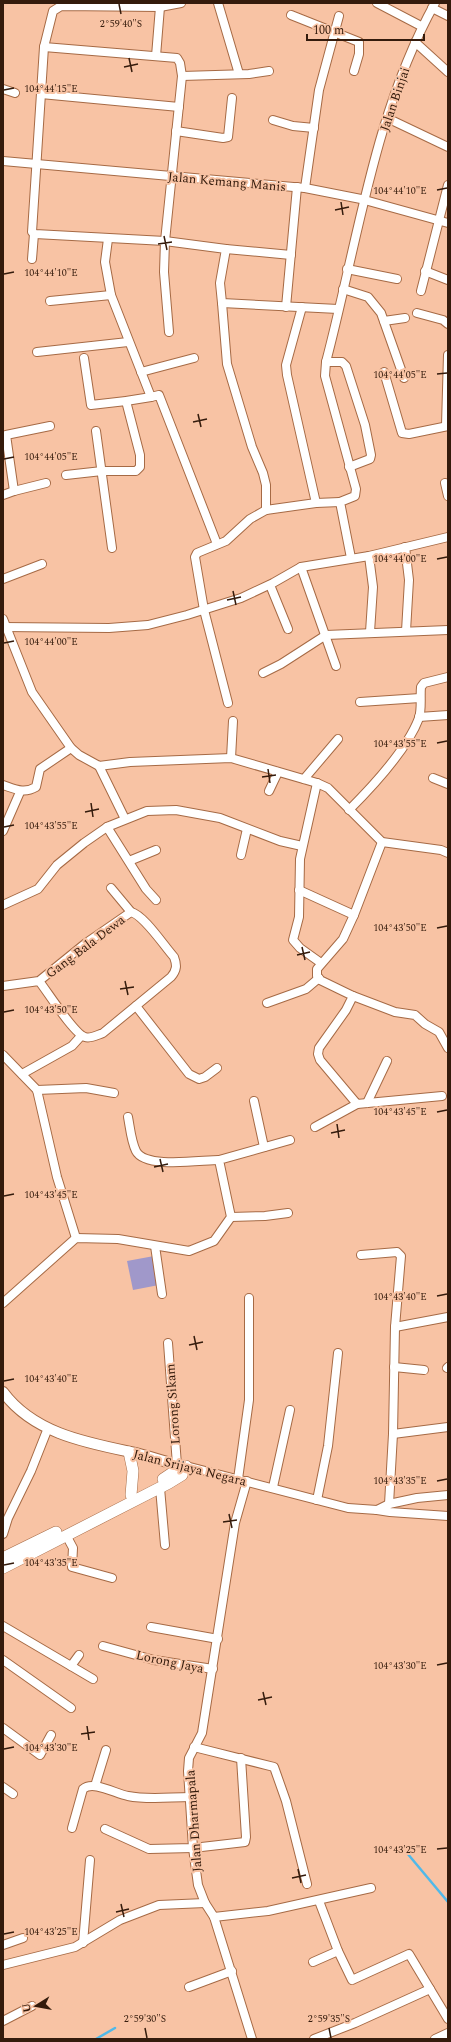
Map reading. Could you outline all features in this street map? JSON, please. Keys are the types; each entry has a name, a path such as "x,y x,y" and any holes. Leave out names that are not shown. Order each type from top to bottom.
{"highway":[{"path":"129,1452 133,1471 131,1495"},
{"path":"3,1568 160,1488 182,1475 181,1466"},
{"path":"3,1558 168,1477 181,1466"}],"main road":[{"name":"Jalan Srijaya Negara","path":"3,1393 16,1408 39,1425 82,1441 181,1466"}],"street":[{"path":"32,259 34,234 31,230 44,47 53,11 61,6 160,7 181,3"},
{"path":"218,3 239,74"},
{"path":"377,3 388,5 421,26"},
{"path":"433,6 448,16"},
{"name":"Jalan Binjai","path":"340,502 355,496 356,494 325,376 326,362 378,144 421,26 433,6"},
{"path":"156,56 160,7"},
{"path":"291,15 356,40 360,44 354,71"},
{"path":"286,307 291,255 301,188 314,128 319,90 339,16"},
{"path":"415,42 448,72"},
{"path":"44,47 177,58 180,63 182,76 165,242 164,272 169,332"},
{"path":"182,76 239,74 269,71"},
{"path":"3,89 15,93"},
{"path":"41,94 179,107"},
{"path":"176,131 223,138 228,137 232,98"},
{"path":"387,118 448,147"},
{"path":"273,120 293,126 314,128"},
{"name":"Jalan Kemang Manis","path":"3,161 36,163 125,173 171,175 301,188 365,200 448,223"},
{"path":"421,291 448,185"},
{"path":"34,234 165,242 291,255"},
{"path":"108,239 105,262 111,295 128,342 151,397"},
{"path":"226,249 220,282 227,364 252,447 263,473 266,485 266,510"},
{"path":"347,269 397,279"},
{"path":"425,271 448,280"},
{"path":"343,288 368,298 381,313 404,378"},
{"path":"50,301 111,295"},
{"path":"222,303 338,309"},
{"path":"302,307 286,365 287,376 316,503"},
{"path":"417,312 436,317 448,324"},
{"path":"384,321 405,318"},
{"path":"37,352 128,342"},
{"path":"384,372 402,433 409,434 447,425 448,355"},
{"path":"84,358 91,405 126,402 159,395 217,544"},
{"path":"141,372 194,358"},
{"path":"326,362 342,362 346,366 365,425 371,455 370,459 349,467"},
{"path":"66,475 102,471 136,471 140,467 140,455 126,402"},
{"path":"14,491 6,435 50,426"},
{"path":"96,431 112,548"},
{"path":"3,496 14,491 46,483"},
{"path":"445,483 448,496"},
{"path":"228,703 204,610 195,557 197,554 226,541 250,519 266,510 316,503 340,502 350,558"},
{"path":"125,819 99,766 79,755 71,748 32,692 4,624 45,629 108,628 148,625 242,598 270,585 301,567 369,556 448,538"},
{"path":"405,547 409,580 406,631"},
{"path":"369,556 373,587 370,632"},
{"path":"3,579 42,564"},
{"path":"301,567 336,666"},
{"path":"270,585 288,629"},
{"path":"263,672 281,664 326,635 448,630"},
{"path":"349,810 381,778 408,737 419,717 421,687 424,683 448,677"},
{"path":"360,702 420,698"},
{"path":"419,717 448,715"},
{"path":"231,758 233,720"},
{"path":"304,779 338,739"},
{"path":"3,786 20,792 36,786 40,769 71,748"},
{"path":"99,766 130,762 231,758 317,783 328,788 382,842 433,848 448,853"},
{"path":"269,792 278,772"},
{"path":"433,778 448,784"},
{"path":"317,783 302,846 299,875 299,917 293,940 300,948 321,963"},
{"path":"3,831 20,792"},
{"path":"3,905 38,889 57,865 84,843 108,827 147,811 176,810 220,818 280,841 302,846"},
{"path":"108,827 146,890 156,900"},
{"path":"241,855 247,829"},
{"path":"319,978 318,969 321,963 336,949 354,915 382,842"},
{"path":"129,861 156,850"},
{"path":"111,888 131,912"},
{"path":"299,890 354,915"},
{"name":"Gang Bala Dewa","path":"3,986 39,981 86,943 131,912 135,913 144,922 174,956 176,962 175,972 171,977 103,1033 92,1038 82,1036 39,981"},
{"path":"319,978 353,996 395,1012 415,1015 425,1024 440,1032 448,1048"},
{"path":"267,1003 306,989 319,978"},
{"path":"353,996 346,1010 319,1048 318,1054 320,1060 357,1104"},
{"path":"136,1006 189,1074 199,1079 205,1077 217,1068"},
{"path":"22,1074 72,1046 82,1036"},
{"path":"3,1055 37,1090 57,1177 76,1238"},
{"path":"367,1103 387,1061"},
{"path":"37,1090 86,1088 114,1093"},
{"path":"315,1127 357,1104 442,1096"},
{"path":"254,1101 264,1147"},
{"path":"128,1117 136,1151 142,1158 159,1163 220,1160 290,1140"},
{"path":"3,1303 76,1238 118,1239 189,1252 214,1241 231,1217 220,1160"},
{"path":"231,1217 265,1216 288,1213"},
{"path":"155,1246 162,1294"},
{"path":"361,1255 397,1252 401,1254 395,1327 393,1434 389,1504"},
{"name":"Jalan Dharmapala","path":"249,1298 249,1400 243,1480 202,1733 189,1758 193,1848 198,1885 205,1903 214,1917 252,2039"},
{"path":"395,1327 448,1318"},
{"name":"Lorong Sikam","path":"168,1343 181,1466"},
{"path":"317,1500 328,1446 338,1353"},
{"path":"394,1367 424,1370"},
{"path":"273,1487 290,1410"},
{"path":"393,1434 448,1427"},
{"path":"3,1534 6,1516 31,1471 48,1428"},
{"name":"Jalan Srijaya Negara","path":"181,1466 273,1487 348,1508 448,1516"},
{"path":"160,1488 165,1545"},
{"path":"377,1510 389,1504 418,1498 448,1495"},
{"path":"66,1535 73,1548 72,1567 112,1578"},
{"path":"3,1626 93,1678"},
{"path":"151,1628 218,1639"},
{"name":"Lorong Jaya","path":"103,1646 154,1660 213,1669"},
{"path":"71,1666 78,1655"},
{"path":"3,1660 71,1708"},
{"path":"3,1728 40,1755 51,1735"},
{"path":"194,1747 274,1767 286,1802 307,1884"},
{"path":"95,1786 106,1750"},
{"path":"104,1829 149,1849 193,1848 241,1843 246,1840 241,1758"},
{"path":"72,1828 83,1789 88,1786 95,1786 128,1796 149,1798 190,1797"},
{"path":"3,1787 13,1794"},
{"path":"84,1943 90,1860"},
{"path":"214,1917 268,1911 319,1901 372,1888"},
{"path":"319,1901 338,1951 353,1980 409,1954 448,2019"},
{"path":"3,1965 49,1955 84,1943 134,1913 159,1905 205,1903"},
{"path":"3,1945 23,1938"},
{"path":"313,1962 338,1951"},
{"path":"189,1987 232,1971"},
{"path":"314,2039 356,2023 430,1989"},
{"path":"3,2021 32,2006"},
{"path":"435,2039 448,2033"}],"shaded area":[{"path":"154,1256 159,1285 133,1290 127,1261"}],"waterway":[{"path":"407,1853 448,1902"},
{"path":"96,2039 115,2028"}]}
